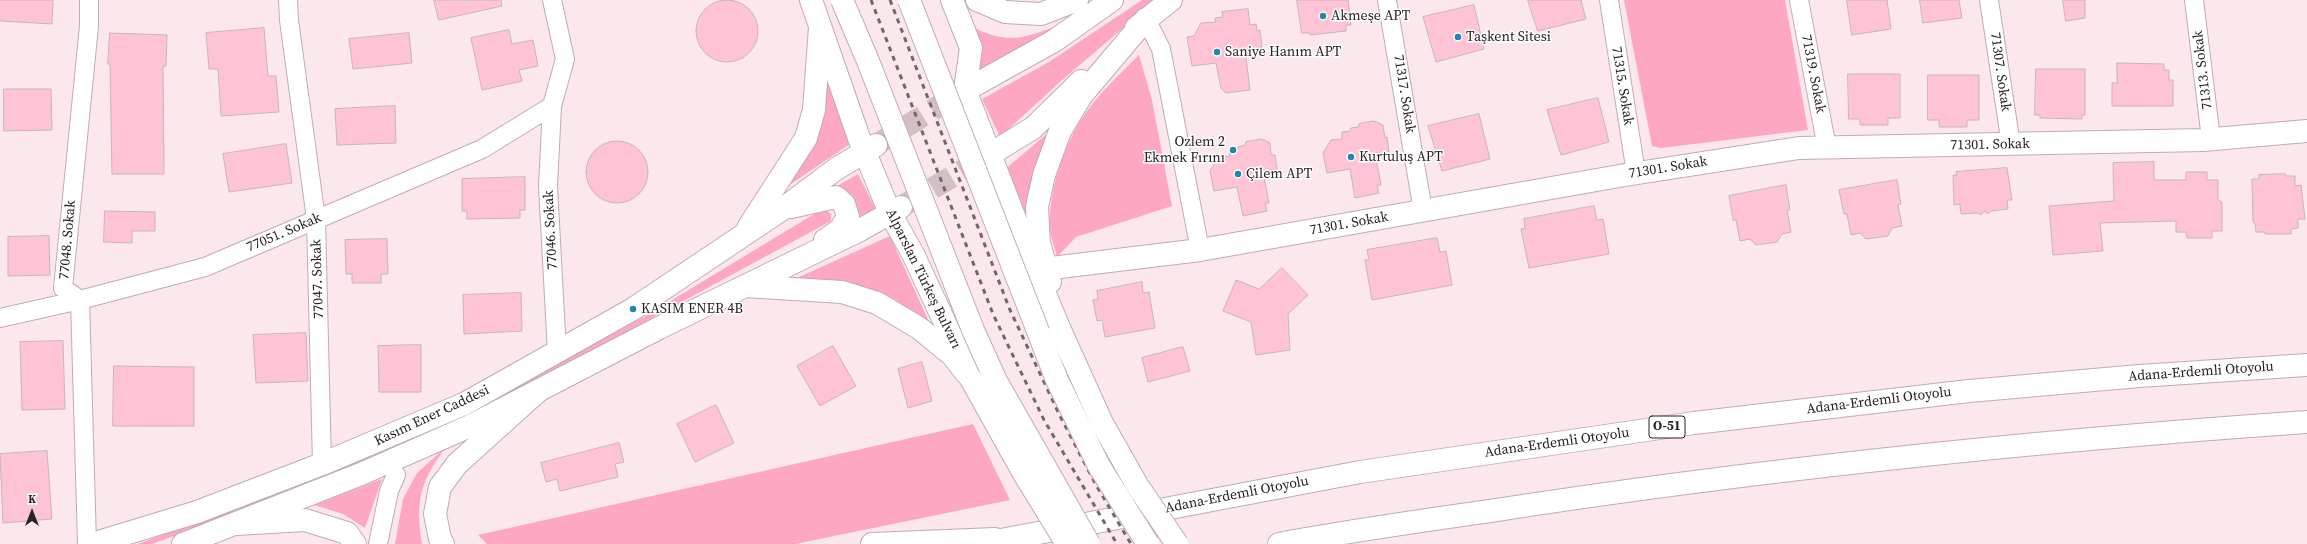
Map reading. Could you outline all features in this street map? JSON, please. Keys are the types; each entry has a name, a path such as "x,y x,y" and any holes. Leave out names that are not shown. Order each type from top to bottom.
{"main road":[{"name":"Alparslan Türkeş Bulvarı","path":"811,0 820,27 913,254 971,379 1023,472 1067,544"},
{"name":"Alparslan Türkeş Bulvarı","path":"842,0 882,96 972,330 996,381 1089,544"},
{"path":"910,0 1057,380 1099,466 1148,544"},
{"path":"952,0 971,48 960,93 984,157 1041,269 1060,330 1102,423 1137,485 1177,544"},
{"path":"977,0 1005,12 1041,14 1076,0"},
{"path":"960,93 1054,41 1112,0"},
{"path":"984,157 1033,128 1146,19 1171,0"},
{"path":"1041,269 1037,207 1044,175 1060,131 1081,96 1146,19"},
{"path":"746,232 806,138 814,110 820,27"},
{"name":"71301. Sokak","path":"1041,269 1200,250 1636,173 1799,148 2211,140 2307,132"},
{"name":"Kasım Ener Caddesi","path":"92,544 197,512 322,464 464,404 557,353 645,302 746,232 784,208 836,169 870,148"},
{"path":"784,208 836,197 844,204 848,217 840,230 794,262"},
{"path":"794,262 895,210"},
{"name":"Kasım Ener Caddesi","path":"183,544 400,457 470,426 659,328 794,262"},
{"path":"744,286 842,292 877,303 919,328 952,355 971,379"},
{"name":"Adana-Erdemli Otoyolu","path":"980,544 1360,472 1694,423 1969,391 2139,376 2307,365"},
{"path":"443,544 440,539 435,514 440,487 457,464 538,391"},
{"path":"1279,544 1596,494 1747,474 2020,444 2307,422"},
{"path":"236,524 305,520 348,533 356,544"},
{"path":"872,544 1008,538"}],"street":[{"name":"77048. Sokak","path":"87,544 80,300 64,288 89,26 89,0"},
{"name":"77047. Sokak","path":"288,0 289,20 316,219 322,464"},
{"name":"77046. Sokak","path":"552,0 565,59 552,106 548,186 557,353"},
{"name":"71317. Sokak","path":"1387,0 1423,211"},
{"name":"71315. Sokak","path":"1609,0 1636,173"},
{"name":"71319. Sokak","path":"1799,0 1827,148"},
{"name":"71307. Sokak","path":"1989,0 2010,145"},
{"name":"71313. Sokak","path":"2194,0 2211,140"},
{"path":"1146,19 1161,49 1200,250"},
{"name":"77051. Sokak","path":"0,318 80,300 205,267 482,149 552,106"},
{"path":"378,544 389,491 396,474"}],"shaded area":[{"path":"1142,0 1156,0 1061,81 1000,137 982,99 1049,62"},
{"path":"1624,0 1785,0 1808,130 1661,148 1652,146"},
{"path":"943,5 969,25 1000,37 1022,37 1055,27 976,72 966,67"},
{"path":"1139,55 1152,100 1172,206 1076,237 1057,257 1050,230 1050,215 1054,185 1064,154 1077,126 1097,98"},
{"path":"825,67 850,144 782,190"},
{"path":"1056,126 1033,243 1005,172 1009,166"},
{"path":"858,174 878,214 849,227 832,189"},
{"path":"824,208 831,214 831,221 521,389 412,442 214,521 152,544 138,544 361,460 410,439 644,317"},
{"path":"890,236 931,326 896,300 847,283 788,282"},
{"path":"973,424 1010,500 795,544 487,544 478,535"},
{"path":"446,447 430,471 422,492 419,516 422,544 395,544 403,499 417,473"},
{"path":"382,479 365,528 343,514 314,505"}],"building":[{"path":"0,0 53,0 52,24 0,21"},
{"path":"434,0 501,0 502,6 439,20"},
{"path":"721,0 733,0 749,9 756,19 758,31 756,43 749,53 733,62 721,62 710,57 701,48 696,37 696,25 701,14 710,5"},
{"name":"Akmeşe APT","path":"1297,0 1348,0 1351,25 1346,25 1346,31 1310,35 1310,33 1302,33"},
{"name":"Taşkent Sitesi","path":"1528,0 1581,0 1586,19 1538,31"},
{"path":"1847,0 1887,0 1891,29 1852,35"},
{"path":"1920,0 1959,0 1962,18 1923,23"},
{"path":"2063,0 2085,0 2085,18 2066,21"},
{"name":"Taşkent Sitesi","path":"1474,5 1484,49 1436,62 1423,17"},
{"name":"Saniye Hanım APT","path":"1248,9 1250,25 1256,24 1257,31 1260,30 1262,47 1245,49 1250,90 1226,93 1221,88 1216,63 1192,66 1187,37 1194,36 1201,23 1216,22 1215,18 1223,17 1222,12"},
{"path":"264,28 268,76 276,76 279,112 221,116 218,69 209,69 206,33"},
{"path":"509,30 512,44 533,40 538,66 519,70 522,81 482,90 471,38"},
{"path":"110,33 167,35 166,66 163,66 164,174 112,174 110,64 108,64"},
{"path":"409,33 412,63 353,69 349,39"},
{"path":"2117,63 2164,64 2164,70 2169,70 2169,80 2173,80 2173,106 2112,106 2112,83 2117,83"},
{"path":"2036,69 2085,69 2085,115 2082,115 2082,119 2040,118 2040,115 2035,115"},
{"path":"1848,74 1900,74 1900,118 1888,118 1888,125 1860,125 1860,119 1849,119"},
{"path":"1928,75 1979,75 1979,120 1967,120 1967,127 1939,127 1939,120 1928,120"},
{"path":"4,89 51,89 52,130 4,131"},
{"path":"1598,98 1609,142 1561,155 1547,110"},
{"path":"395,106 396,143 337,145 335,109"},
{"path":"1479,114 1490,159 1442,171 1428,126"},
{"name":"Kurtuluş APT","path":"1374,121 1383,125 1385,138 1387,137 1389,152 1375,153 1381,185 1377,185 1379,193 1355,198 1350,169 1327,173 1323,153 1331,140 1342,139 1342,132 1350,131 1351,128 1358,127 1359,124"},
{"name":"Çilem APT","path":"1262,139 1270,143 1271,155 1275,155 1277,169 1263,171 1269,203 1265,203 1267,211 1243,216 1237,187 1214,191 1210,171 1218,158 1230,156 1229,150 1245,145 1246,142"},
{"path":"611,141 623,141 639,150 646,160 648,172 646,184 639,194 623,203 611,203 600,198 591,189 586,178 586,166 591,155 600,146"},
{"path":"286,144 292,183 229,192 223,154"},
{"path":"2154,162 2154,180 2186,180 2186,172 2207,172 2207,180 2218,180 2218,200 2222,202 2222,231 2212,231 2212,238 2187,238 2186,232 2176,232 2176,221 2100,223 2103,251 2053,255 2049,206 2114,201 2113,163"},
{"path":"2007,168 2012,200 2007,200 2008,209 1991,211 1988,214 1984,211 1981,215 1977,213 1961,214 1960,204 1954,205 1953,175 1957,175 1956,172"},
{"path":"2285,174 2286,176 2295,176 2295,186 2301,185 2305,219 2298,219 2298,228 2291,229 2291,234 2265,234 2265,232 2256,232 2255,224 2253,222 2252,179 2259,179 2259,175"},
{"path":"525,177 525,210 520,210 520,218 467,219 467,211 462,211 462,179"},
{"path":"1897,180 1901,204 1898,205 1902,226 1892,228 1888,236 1866,239 1860,233 1851,235 1847,214 1844,214 1839,190"},
{"path":"1786,185 1790,210 1787,210 1791,232 1782,234 1777,242 1756,245 1750,239 1740,241 1736,220 1733,220 1729,196"},
{"path":"1594,206 1597,220 1603,219 1609,254 1529,268 1521,229 1525,228 1524,219"},
{"path":"105,211 155,212 155,231 132,231 132,243 104,242"},
{"path":"49,236 50,275 8,276 8,237"},
{"path":"1437,238 1440,252 1446,251 1452,285 1372,300 1365,260 1369,260 1367,250"},
{"path":"387,239 388,274 381,274 381,283 352,283 352,274 346,274 345,240"},
{"path":"1282,268 1308,295 1288,314 1290,350 1256,355 1251,322 1223,311 1236,280 1259,289"},
{"path":"1142,282 1143,293 1149,292 1155,328 1105,337 1102,320 1097,321 1093,300 1098,299 1097,291"},
{"path":"521,293 522,331 464,334 463,295"},
{"path":"306,333 308,381 256,383 253,335"},
{"path":"63,341 65,409 22,410 20,342"},
{"path":"421,345 421,392 379,392 378,346"},
{"path":"833,346 856,386 820,406 797,366"},
{"path":"1183,347 1190,371 1148,382 1142,358"},
{"path":"922,362 932,401 908,408 898,369"},
{"path":"114,366 194,367 194,426 113,426"},
{"path":"716,405 734,443 695,462 677,424"},
{"path":"619,443 624,462 615,464 618,477 560,491 557,479 546,482 541,463"},
{"path":"47,451 52,519 3,523 0,454"}],"tunnel":[{"path":"876,145 955,96"},
{"path":"904,205 979,161"}],"railway":[{"path":"871,0 993,314 1044,420 1117,544"},
{"path":"890,0 1010,310 1060,416 1096,485 1131,544"}],"place":[{"name":"Akmeşe APT","path":"1323,16"},
{"name":"Taşkent Sitesi","path":"1458,37"},
{"name":"Saniye Hanım APT","path":"1217,52"},
{"name":"Ozlem 2 Ekmek Fırını","path":"1233,150"},
{"name":"Kurtuluş APT","path":"1351,157"},
{"name":"Çilem APT","path":"1238,174"},
{"name":"KASIM ENER 4B","path":"633,309"}]}
